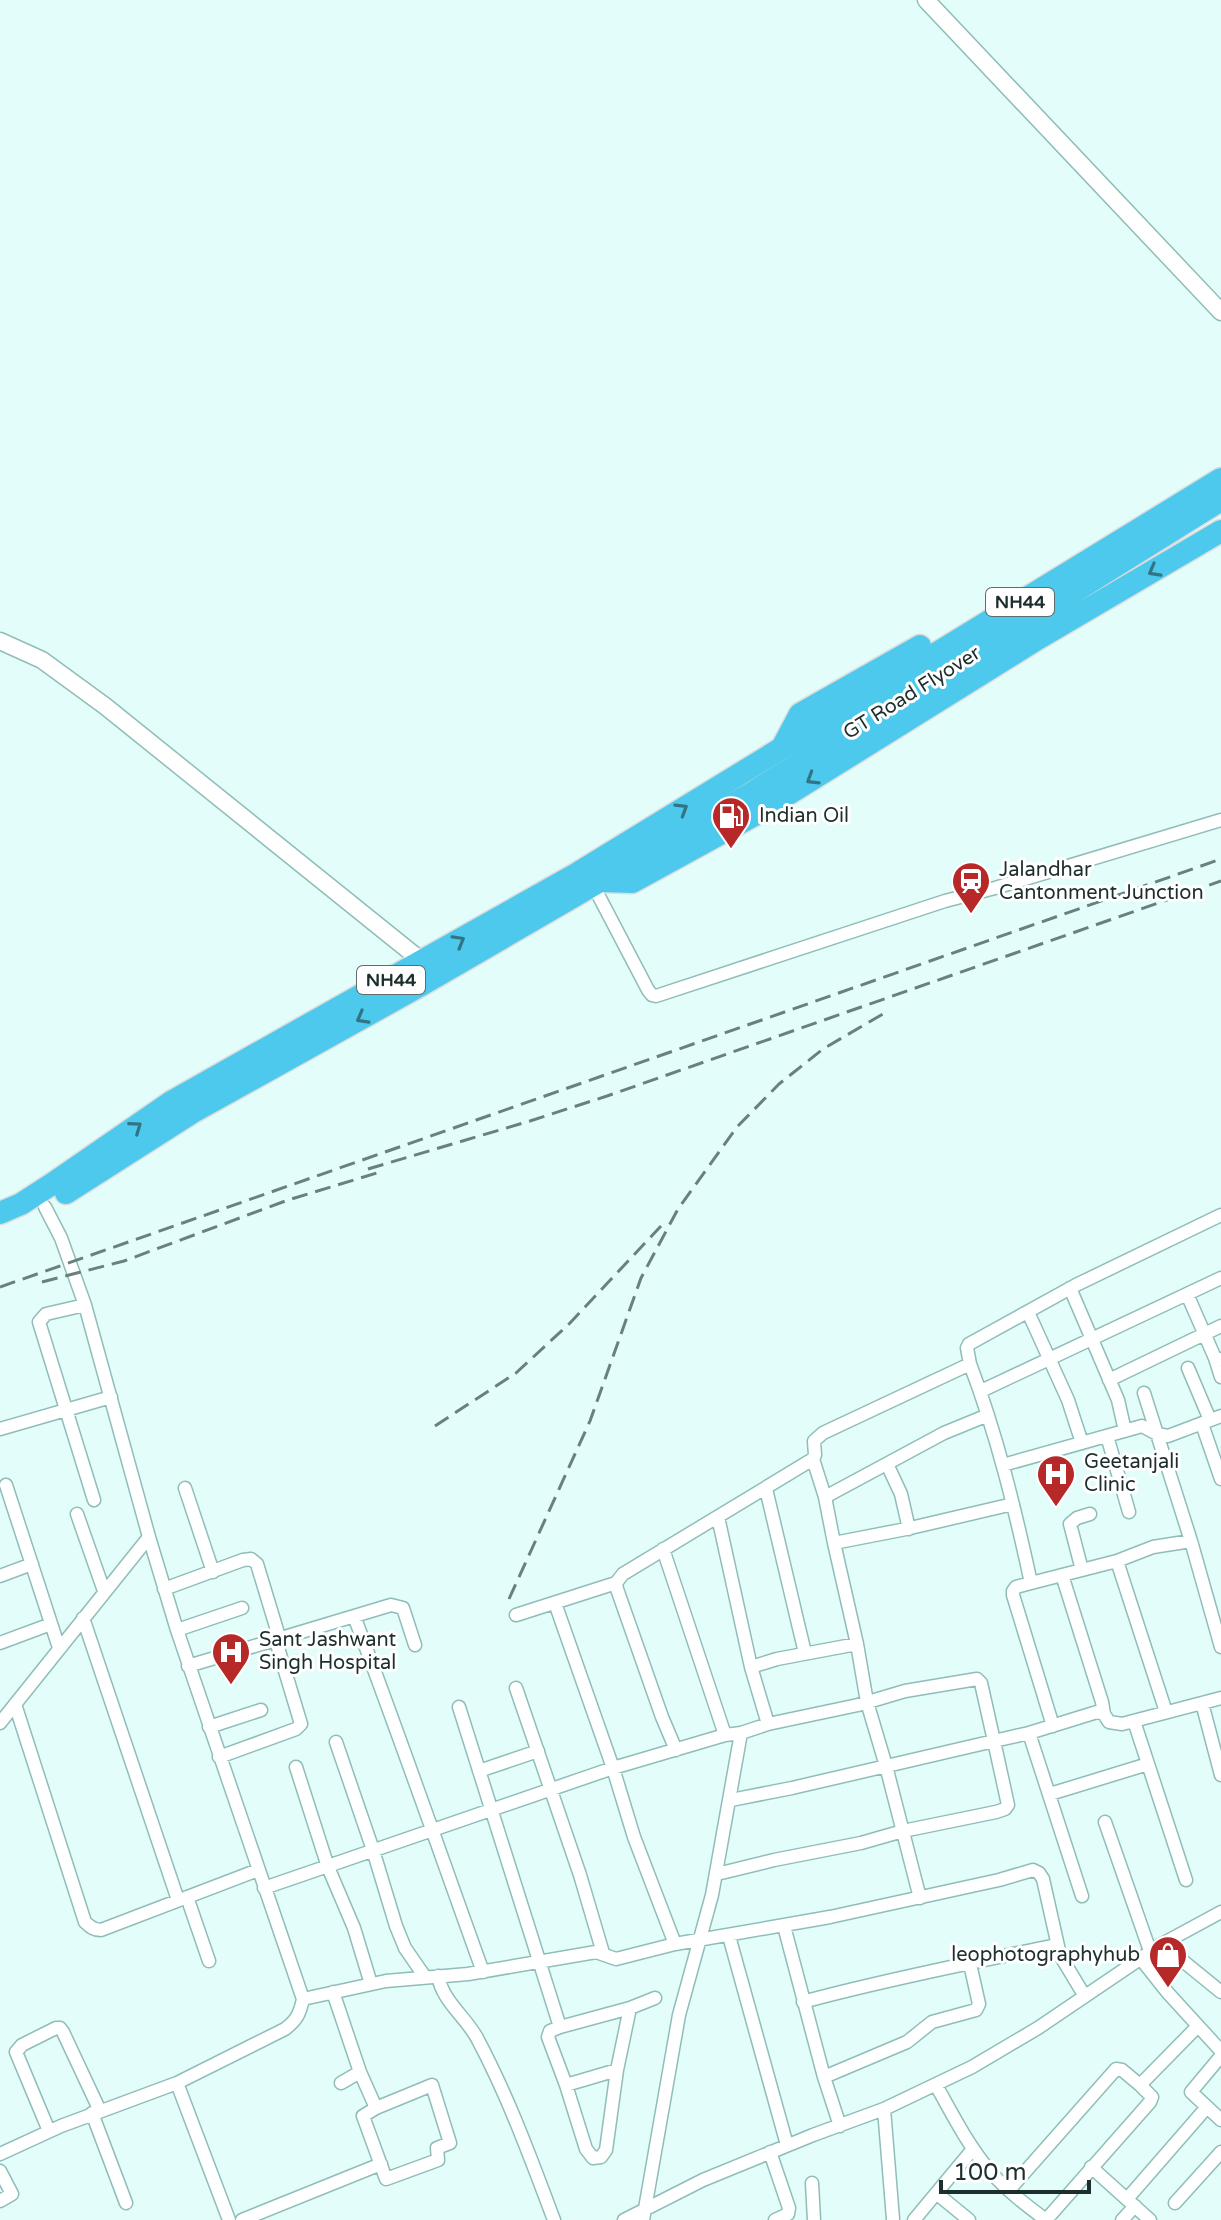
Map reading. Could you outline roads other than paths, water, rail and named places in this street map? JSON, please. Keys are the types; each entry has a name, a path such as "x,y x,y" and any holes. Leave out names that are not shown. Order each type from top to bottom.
{"highway":[{"path":"783,747 800,714 1093,545 1221,464"},
{"name":"GT Road Flyover","path":"596,883 750,794 826,734 1221,479"},
{"name":"GT Road Flyover","path":"783,747 826,734 1221,500"},
{"path":"596,883 632,882 758,813 1039,638 1221,531"},
{"name":"NH44","path":"0,1213 52,1184 171,1102 578,873 783,747"},
{"name":"NH44","path":"0,1229 45,1207 193,1112 596,883"}],"street":[{"path":"926,0 1221,312"},
{"path":"0,641 42,660 105,706 423,962"},
{"path":"596,883 648,990 656,996 945,901 1221,820"},
{"path":"0,2154 96,2112 177,2083 285,2029 300,2014 303,1999 188,1666 85,1305 61,1238 45,1207"},
{"path":"1031,1583 1003,1465 970,1364 969,1344 1070,1288 1221,1215"},
{"path":"981,1391 1221,1278"},
{"path":"1070,1288 1118,1400 1125,1431"},
{"path":"1187,1294 1218,1359 1221,1377"},
{"path":"85,1305 46,1314 39,1322 94,1500"},
{"path":"1028,1312 1068,1400 1082,1443"},
{"path":"1109,1380 1221,1326"},
{"path":"920,1898 867,1702 825,1497 813,1459 814,1441 823,1433 970,1364"},
{"path":"1188,1368 1211,1420 1221,1479"},
{"path":"1144,1393 1221,1647"},
{"path":"1,1427 111,1397"},
{"path":"825,1497 944,1433 988,1415"},
{"path":"1003,1465 1142,1426 1168,1436 1211,1420"},
{"path":"1107,1436 1129,1512"},
{"path":"516,1615 616,1583 623,1574 813,1459"},
{"path":"887,1464 901,1494 909,1529"},
{"path":"6,1485 59,1648"},
{"path":"185,1488 213,1572"},
{"path":"766,1489 805,1653"},
{"path":"834,1543 1013,1504"},
{"path":"0,1513 14,1508"},
{"path":"77,1514 104,1591"},
{"path":"1082,1570 1069,1528 1077,1518 1090,1514"},
{"path":"718,1517 751,1667 768,1724"},
{"path":"0,1723 149,1537"},
{"path":"1053,1726 1013,1591 1016,1587 1117,1561 1153,1547 1191,1541"},
{"path":"663,1549 725,1735"},
{"path":"164,1589 247,1559 255,1562 301,1724 296,1729 219,1757"},
{"path":"1117,1561 1166,1712"},
{"path":"0,1576 32,1564"},
{"path":"1062,1575 1107,1721 1116,1724 1134,1721 1221,1698"},
{"path":"616,1583 676,1750"},
{"path":"555,1603 634,1837 675,1944"},
{"path":"188,1666 391,1605 400,1606 405,1611 415,1645"},
{"path":"177,1630 242,1608"},
{"path":"354,1616 396,1724 483,1972"},
{"path":"83,1618 183,1899 209,1961"},
{"path":"0,1643 51,1624"},
{"path":"751,1667 857,1644"},
{"path":"264,1888 613,1768 725,1735 969,1678 981,1683 1006,1790 1007,1807 717,1874"},
{"path":"516,1688 603,1953"},
{"path":"1202,1703 1221,1775"},
{"path":"15,1704 85,1922 95,1930 258,1870"},
{"path":"459,1707 560,2027"},
{"path":"209,1727 261,1710"},
{"path":"731,1800 1029,1733 1097,1712 1104,1714"},
{"path":"1134,1721 1186,1880"},
{"path":"644,2214 679,2015 717,1874 741,1733"},
{"path":"1029,1733 1082,1896"},
{"path":"336,1742 402,1942 470,2026 494,2075 554,2220"},
{"path":"479,1771 538,1751"},
{"path":"1050,1794 1148,1764"},
{"path":"296,1767 328,1867 354,1928 371,1984"},
{"path":"1105,1822 1145,1955 1221,2053 1191,2090 1221,2120"},
{"path":"303,1999 371,1984 483,1972 596,1952 613,1960 675,1944 784,1926 920,1898 1033,1870 1043,1879 1060,1955 1084,1995"},
{"path":"624,2220 644,2214 703,2180 884,2109 936,2085 1014,2043 1162,1944 1221,1912"},
{"path":"784,1926 840,2126"},
{"path":"729,1936 787,2145"},
{"path":"1162,1944 1221,1992"},
{"path":"803,2002 915,1974 1056,1945"},
{"path":"824,2077 907,2042 932,2022 976,2010 979,2004 970,1964"},
{"path":"333,1992 360,2072 376,2108"},
{"path":"630,2008 617,2070 606,2150 597,2158 589,2155 586,2149 548,2037 550,2031 655,1998"},
{"path":"1140,2085 1198,2026"},
{"path":"49,2131 16,2052 18,2048 60,2028 96,2112 126,2203"},
{"path":"936,2085 988,2169 1009,2190 1046,2220 1152,2099 1150,2094 1122,2070 1116,2069 1009,2190"},
{"path":"566,2085 617,2070"},
{"path":"341,2083 360,2072"},
{"path":"177,2083 229,2220"},
{"path":"432,2085 450,2143 437,2148 438,2160 386,2179 363,2116 376,2108 432,2085"},
{"path":"1122,2220 1131,2202 1207,2107"},
{"path":"884,2109 893,2219"},
{"path":"914,2220 973,2149"},
{"path":"770,2152 789,2208 788,2214 775,2220"},
{"path":"1175,2203 1221,2152"},
{"path":"242,2220 381,2164"},
{"path":"1091,2167 1150,2220"},
{"path":"0,2171 12,2194 0,2201"},
{"path":"812,2183 814,2220"},
{"path":"938,2191 969,2220"},
{"path":"789,2208 813,2202"}],"railway":[{"path":"0,1287 1221,859"},
{"path":"368,1169 607,1096 1221,881"},
{"path":"509,1599 590,1421 641,1278 678,1209 737,1127 779,1084 823,1049 888,1011"},
{"path":"42,1282 124,1261 288,1200 380,1172"},
{"path":"435,1426 516,1373 570,1323 661,1226"}],"place":[{"name":"Indian Oil","path":"731,850"},
{"name":"Jalandhar Cantonment Junction","path":"971,915"},
{"name":"Geetanjali Clinic","path":"1056,1508"},
{"name":"Sant Jashwant Singh Hospital","path":"231,1686"},
{"name":"leophotographyhub","path":"1168,1989"}]}
